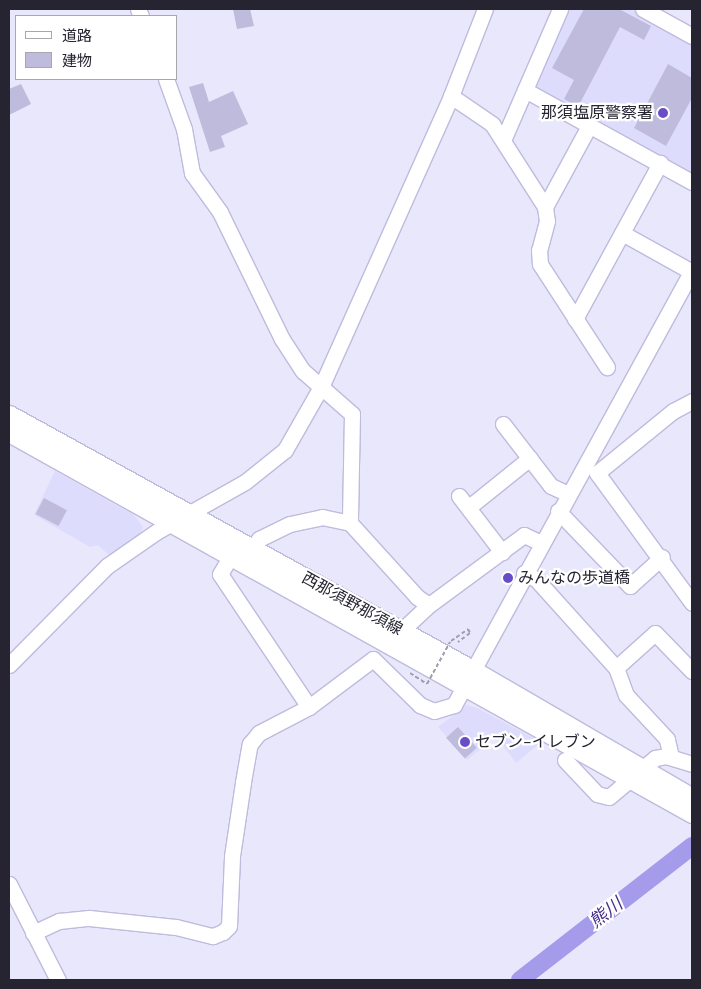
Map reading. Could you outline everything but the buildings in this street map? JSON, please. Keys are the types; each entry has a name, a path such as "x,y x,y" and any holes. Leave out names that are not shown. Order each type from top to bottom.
{"main road":[{"name":"西那須野那須線","path":"9,415 472,670 692,808"},
{"name":"西那須野那須線","path":"9,432 463,688 636,773"}],"street":[{"path":"9,665 107,566 173,524 245,482 285,450 321,387 451,96 485,9"},
{"path":"504,138 560,9"},
{"path":"643,9 692,36"},
{"path":"166,80 184,129 192,173 220,212 282,339 303,371 352,414 350,523"},
{"path":"525,90 692,182"},
{"path":"451,96 492,124 504,138 545,207 547,222 539,250 540,264 607,367"},
{"path":"545,207 589,126"},
{"path":"575,319 660,163"},
{"path":"33,934 59,921 89,918 176,927 213,936 223,932 228,926 232,856 250,744 259,733 309,707 373,659 412,700 427,709 450,708 463,688 558,511 692,271 622,233"},
{"path":"692,401 673,411 597,473 662,557 692,603"},
{"path":"503,424 551,486 568,494"},
{"path":"502,552 464,501 530,458"},
{"path":"558,511 630,586 662,557"},
{"path":"253,549 259,538 290,524 322,517 350,523 417,597 429,605"},
{"path":"401,631 429,605 524,535 541,543"},
{"path":"230,557 220,574 309,707"},
{"path":"524,573 536,579 616,668 626,695 667,739 671,757"},
{"path":"616,668 655,633 692,671"},
{"path":"564,760 597,794 609,797 655,758 671,757 692,764"},
{"path":"9,884 58,980"}],"path":[{"path":"404,669 427,684 450,642 468,629 470,633 458,642"}],"shaded area":[{"path":"564,9 631,9 692,44 692,177 531,90"},
{"path":"55,471 134,515 143,527 139,537 109,555 98,545 90,547 34,515"},
{"path":"467,705 477,708 541,742 516,763 496,736 467,760 438,727"}],"waterway":[{"name":"熊川","path":"520,980 692,846"}],"place":[{"name":"那須塩原警察署","path":"663,113"},
{"name":"みんなの歩道橋","path":"508,578"},
{"name":"セブン-イレブン","path":"465,742"}]}
